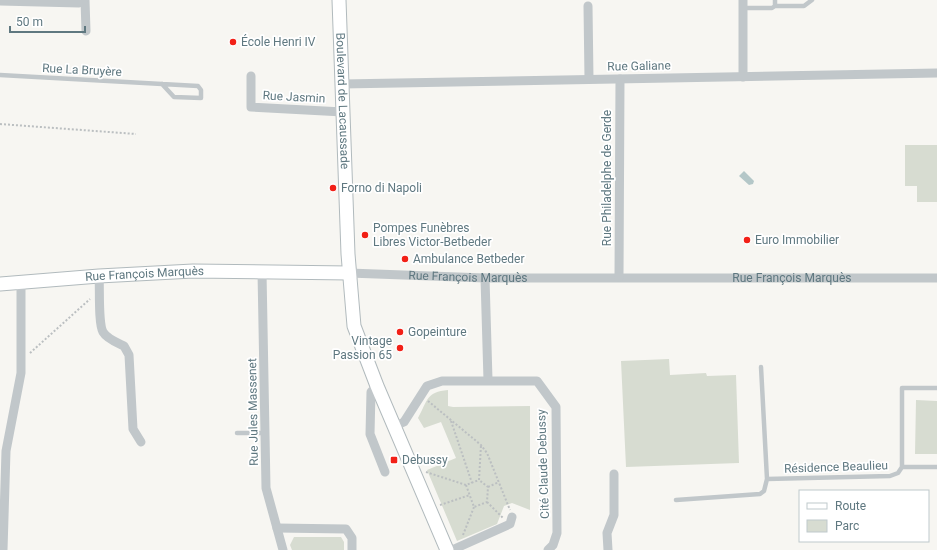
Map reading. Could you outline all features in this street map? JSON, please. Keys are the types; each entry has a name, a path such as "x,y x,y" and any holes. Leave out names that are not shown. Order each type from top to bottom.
{"main road":[{"name":"Boulevard de Lacaussade","path":"339,0 349,273 354,326 377,386 447,550"},
{"name":"Rue François Marquès","path":"0,284 100,276 193,271 349,273"}],"street":[{"path":"0,1 79,2 84,0 86,31"},
{"path":"588,3 589,79"},
{"path":"743,4 743,77"},
{"name":"Rue Galiane","path":"342,84 937,73"},
{"name":"Rue Jasmin","path":"251,76 251,107 343,112"},
{"name":"Rue Philadelphe de Gerde","path":"619,278 620,78"},
{"name":"Rue Jules Massenet","path":"262,272 266,488 283,550"},
{"name":"Rue François Marquès","path":"349,273 485,278 937,278"},
{"path":"100,276 103,332 112,340 124,346 129,355 133,429 141,442"},
{"path":"485,278 488,380"},
{"path":"3,550 6,451 21,373 22,360 21,282"},
{"name":"Cité Claude Debussy","path":"395,426 404,422 427,386 442,381 537,381 556,407 557,533 553,545 548,550"},
{"path":"377,386 371,392 370,434 384,472"},
{"path":"608,550 607,533 614,516 614,474"},
{"path":"452,550 511,521"},
{"path":"277,528 346,529 352,538 352,550"}],"lane":[{"path":"775,6 776,0"},
{"path":"743,4 772,8 775,6 804,6 812,0"},
{"name":"Rue La Bruyère","path":"0,75 162,84 198,86 201,90 201,98 174,97 162,84"},
{"name":"Résidence Beaulieu","path":"676,500 760,494 764,491 767,479 761,367"},
{"name":"Résidence Beaulieu","path":"767,479 890,476 898,473 902,467 902,388 937,388"},
{"path":"237,433 265,433"},
{"name":"Résidence Beaulieu","path":"902,467 937,467"}],"path":[{"path":"0,124 136,134"},
{"path":"22,360 100,290"},
{"path":"421,396 481,445 487,453 499,482 511,521"},
{"path":"451,420 472,483"},
{"path":"479,480 481,445"},
{"path":"412,467 466,485 479,480"},
{"path":"479,480 488,488"},
{"path":"488,488 499,482"},
{"path":"465,544 463,534 474,507 466,485"},
{"path":"487,502 488,488"},
{"path":"429,509 470,495"},
{"path":"487,502 511,521"},
{"path":"474,507 487,502"}],"green space":[{"path":"905,145 937,145 937,202 917,202 917,186 905,186"},
{"path":"669,359 670,375 706,373 707,376 736,375 739,463 626,467 621,361"},
{"path":"448,390 448,406 453,407 530,406 530,510 512,503 504,506 497,524 457,541 427,470 456,458 441,422 424,428 418,418 431,395"},
{"path":"916,400 937,401 937,454 915,454"},
{"path":"294,537 341,537 344,542 344,550 292,550 290,545"}],"shaded area":[{"path":"744,171 754,181 753,184 749,185 739,176"}],"place":[{"name":"École Henri IV","path":"233,42"},
{"name":"Forno di Napoli","path":"333,188"},
{"name":"Pompes Funèbres Libres Victor-Betbeder","path":"365,235"},
{"name":"Euro Immobilier","path":"747,240"},
{"name":"Ambulance Betbeder","path":"405,259"},
{"name":"Gopeinture","path":"400,332"},
{"name":"Vintage Passion 65","path":"400,348"},
{"name":"Debussy","path":"394,460"}]}
